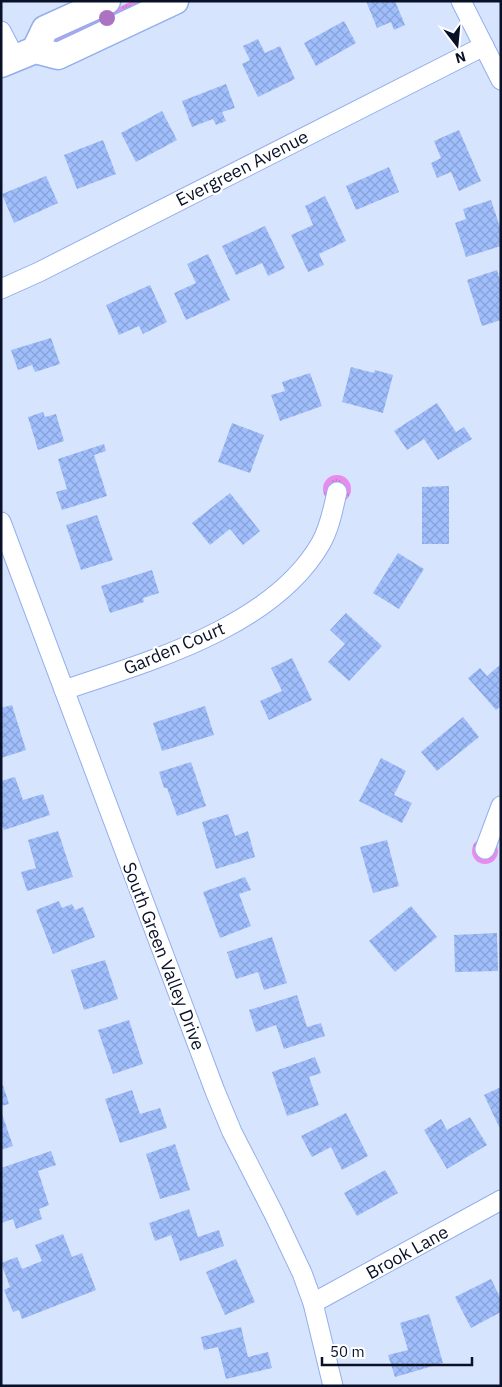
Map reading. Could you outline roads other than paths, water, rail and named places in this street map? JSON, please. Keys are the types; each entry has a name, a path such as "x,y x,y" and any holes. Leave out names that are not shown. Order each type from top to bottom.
{"main road":[{"path":"17,57 45,30 107,1"},
{"path":"17,57 58,56 175,1"}],"street":[{"path":"461,1 501,80"},
{"path":"1,31 17,57"},
{"name":"Evergreen Avenue","path":"1,289 39,272 484,46"},
{"name":"Garden Court","path":"64,690 156,659 198,641 264,604 309,561 318,548 328,528 337,492"},
{"name":"South Green Valley Drive","path":"1,522 215,1091 240,1149 302,1273 313,1303 333,1386"},
{"path":"485,849 501,806"},
{"name":"Brook Lane","path":"313,1303 501,1200"}]}
